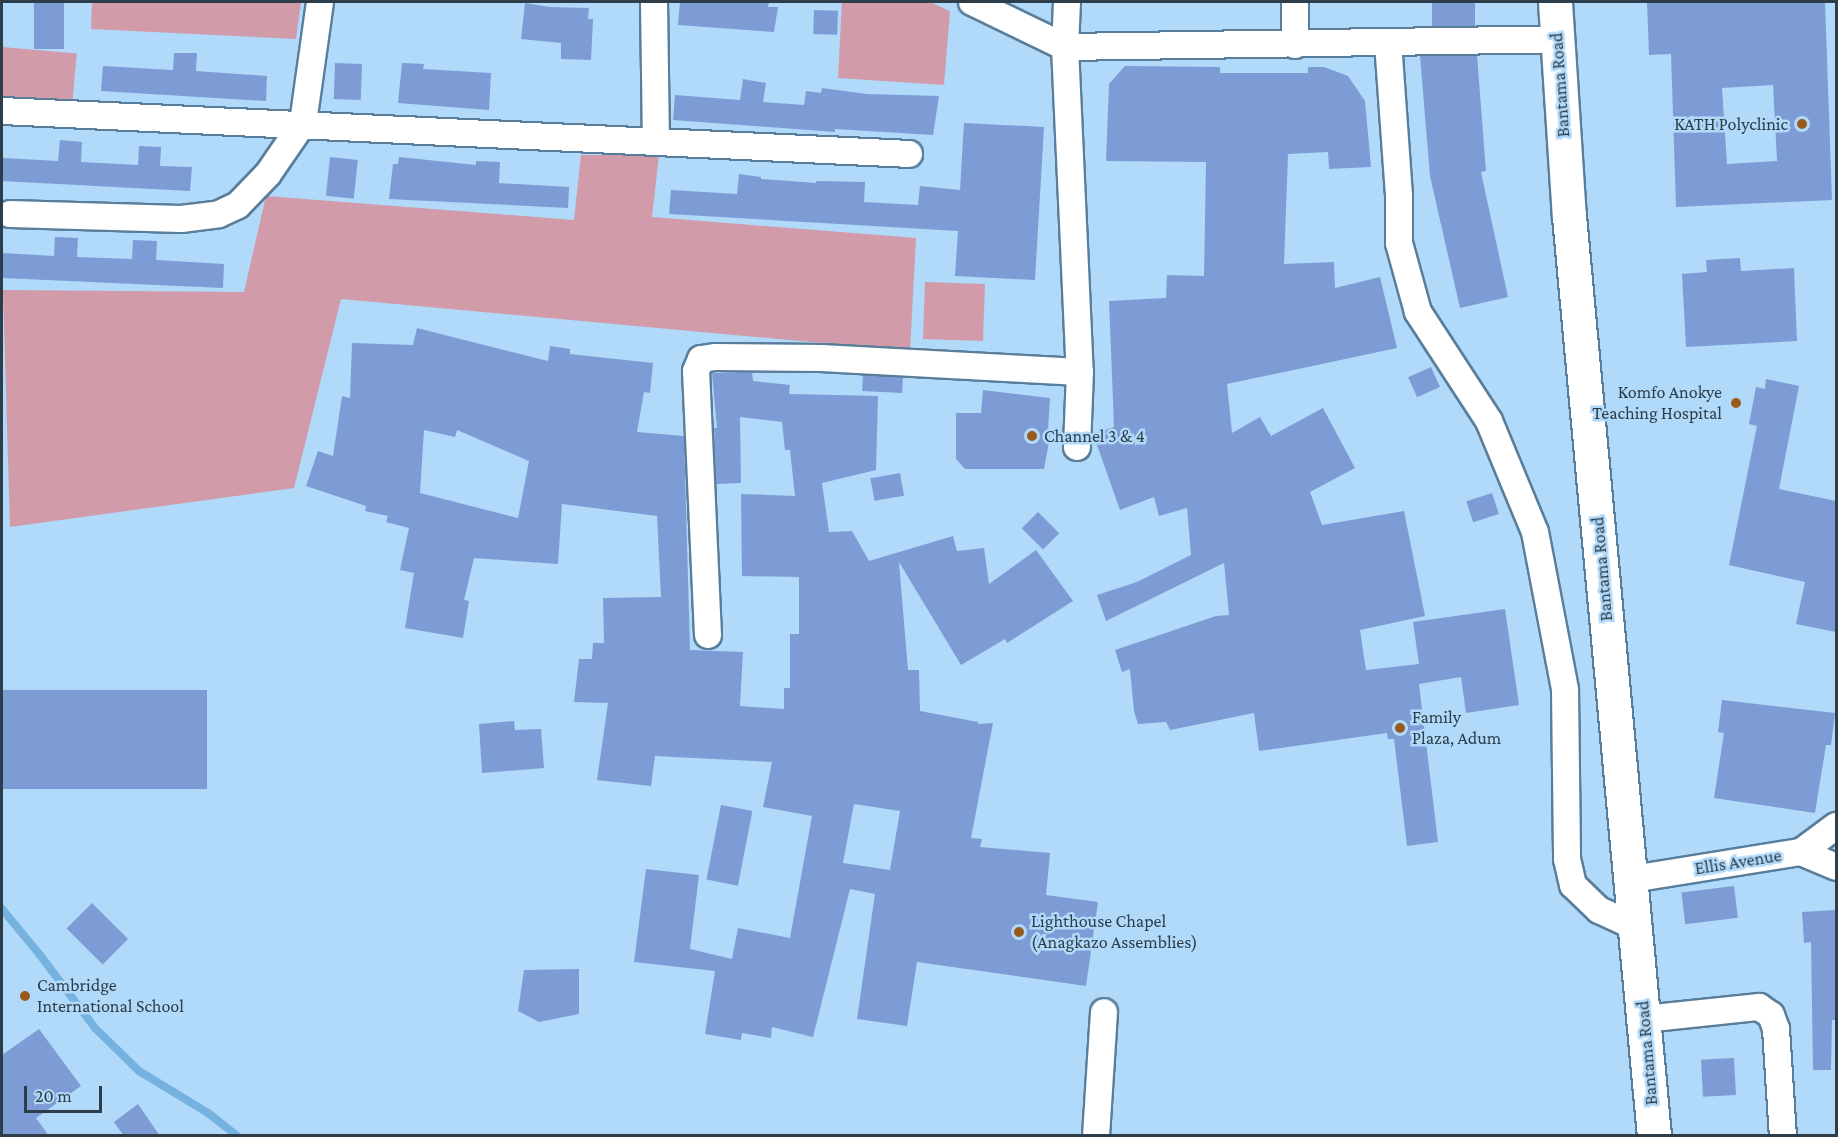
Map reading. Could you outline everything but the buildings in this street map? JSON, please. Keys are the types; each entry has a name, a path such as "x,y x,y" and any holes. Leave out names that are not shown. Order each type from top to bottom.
{"main road":[{"name":"Bantama Road","path":"1555,2 1569,216 1654,1136"}],"street":[{"path":"10,214 181,219 219,214 238,205 253,192 303,123 320,2"},
{"path":"654,2 656,142"},
{"path":"972,2 1065,47 1556,39"},
{"path":"1067,2 1065,47 1080,372 1077,447"},
{"path":"1295,2 1295,45"},
{"path":"1388,42 1399,195 1399,243 1418,312 1489,421 1535,532 1564,690 1568,859 1573,885 1599,910 1636,927"},
{"path":"2,111 303,123 909,154"},
{"path":"708,635 696,371 701,359 716,357 821,358 1080,372"},
{"name":"Ellis Avenue","path":"1632,879 1801,852 1836,826"},
{"path":"1801,852 1836,867"},
{"path":"1644,1019 1760,1006 1771,1015 1776,1029 1783,1136"},
{"path":"1096,1136 1104,1012"}],"shaded area":[{"path":"92,2 301,2 296,39 91,29"},
{"path":"842,2 930,2 950,11 944,85 838,78"},
{"path":"2,47 77,54 72,110 2,104"},
{"path":"581,155 659,155 652,217 916,238 910,351 341,299 294,488 10,527 3,290 244,292 266,196 574,220"},
{"path":"925,282 985,284 983,341 923,339"}],"waterway":[{"path":"2,909 95,1028 139,1071 208,1113 237,1136"}],"place":[{"name":"KATH Polyclinic","path":"1802,124"},
{"name":"Komfo Anokye Teaching Hospital","path":"1736,403"},
{"name":"Channel 3 & 4","path":"1032,436"},
{"name":"Family Plaza, Adum","path":"1400,728"},
{"name":"Lighthouse Chapel (Anagkazo Assemblies)","path":"1019,932"},
{"name":"Cambridge International School","path":"25,996"}]}
